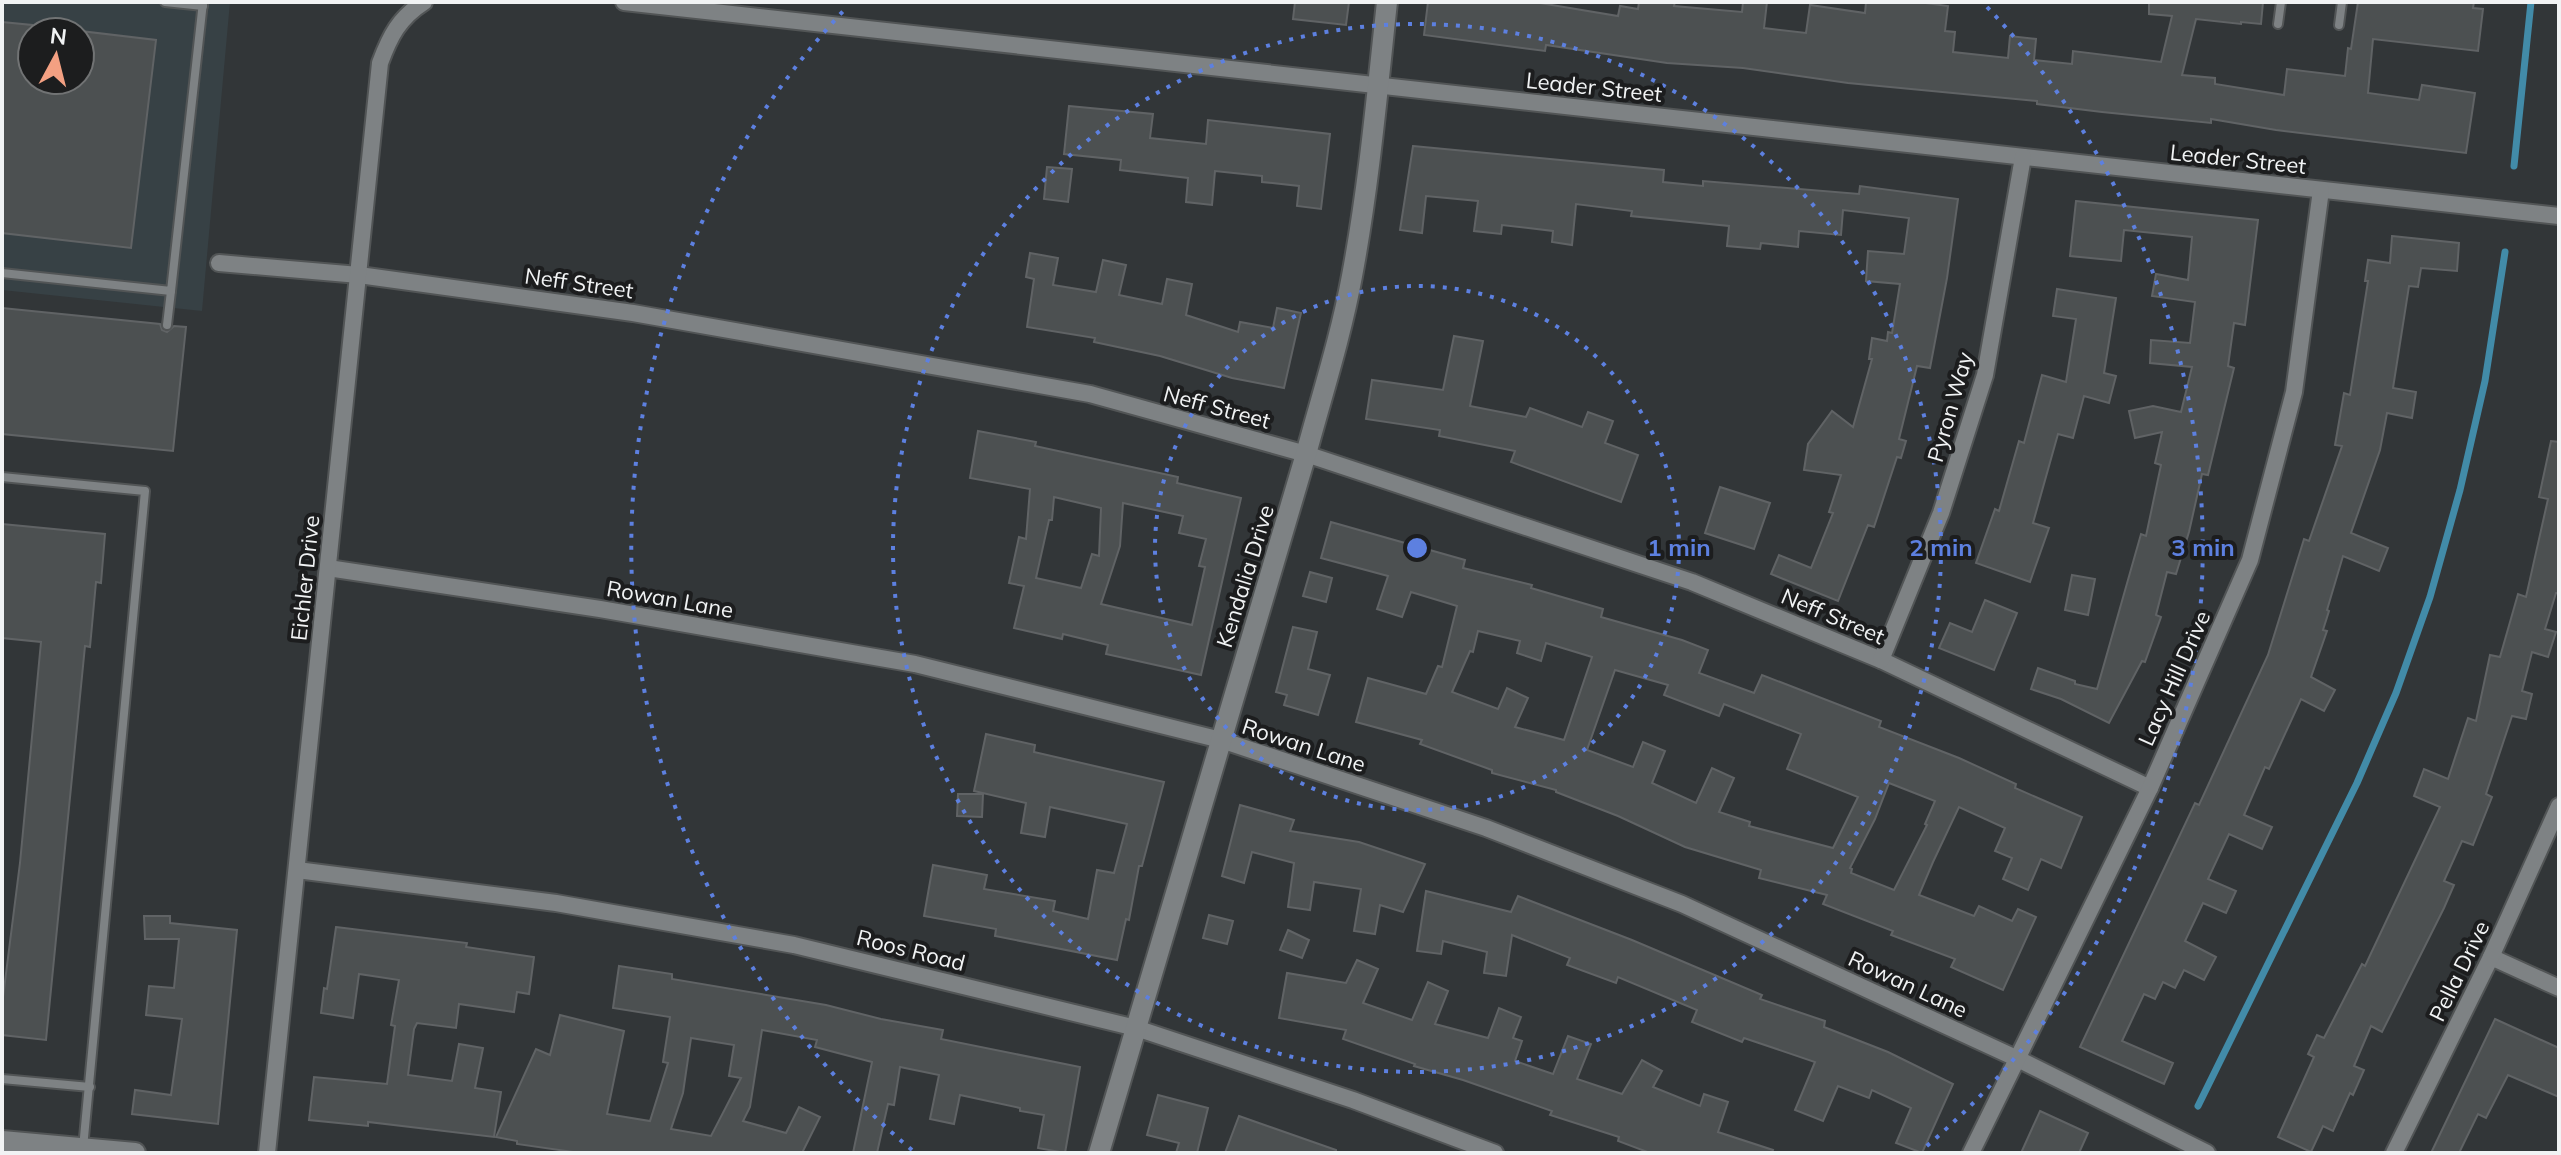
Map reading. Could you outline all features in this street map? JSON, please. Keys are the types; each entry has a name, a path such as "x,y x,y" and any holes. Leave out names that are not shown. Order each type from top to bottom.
{"street":[{"name":"Eichler Drive","path":"267,1153 380,63 390,36 406,14 424,2"},
{"name":"Leader Street","path":"624,2 2559,216"},
{"name":"Kendalia Drive","path":"1099,1153 1306,454 1351,280 1369,173 1387,2"},
{"name":"Pyron Way","path":"1881,660 1941,513 1985,375 2023,157"},
{"name":"Lacy Hill Drive","path":"1971,1153 2150,788 2250,560 2294,392 2321,190"},
{"name":"Neff Street","path":"219,263 359,275 633,313 1090,394 1306,454 1692,582 1881,660 2150,788"},
{"name":"Rowan Lane","path":"328,568 600,609 915,664 1221,740 1486,828 1682,904 2018,1059 2207,1153"},
{"name":"Pella Drive","path":"2394,1153 2491,957 2559,806"},
{"name":"Roos Road","path":"297,870 556,903 794,945 1136,1028 1353,1100 1495,1153"},
{"path":"2491,957 2559,988"},
{"path":"2,1141 135,1153"}],"lane":[{"path":"165,2 203,4 167,325"},
{"path":"2278,24 2281,2"},
{"path":"2339,25 2342,2"},
{"path":"2,273 171,291"},
{"path":"2,477 145,491 83,1148"},
{"path":"2,1079 90,1087"}],"shaded area":[{"path":"2,2 230,2 202,311 2,290"}],"building":[{"path":"1295,2 1349,2 1346,25 1293,19"},
{"path":"1428,2 1534,2 1618,16 1620,6 1638,9 1639,2 1675,2 1674,6 1742,12 1743,2 1767,2 1764,28 1806,33 1810,5 1865,13 1866,2 1918,2 1948,6 1945,31 1955,32 1953,52 2008,58 2010,36 2036,39 2034,60 2072,64 2073,51 2161,62 2172,16 2149,14 2149,2 2263,2 2261,24 2196,19 2182,75 2215,78 2215,84 2284,95 2287,69 2345,76 2358,2 2474,2 2473,8 2483,9 2478,51 2373,39 2368,93 2419,100 2422,85 2475,93 2466,153 2211,119 2211,123 2102,112 2037,104 2037,101 1848,83 1743,68 1667,63 1546,45 1545,51 1424,35"},
{"path":"2,22 16,23 16,96 96,96 96,33 156,40 131,248 2,233"},
{"path":"1069,106 1153,114 1150,138 1206,144 1208,120 1330,134 1321,209 1297,206 1299,186 1262,182 1262,176 1215,171 1212,205 1186,202 1188,178 1120,170 1121,160 1064,154"},
{"path":"1413,146 1664,170 1663,182 1703,186 1703,181 1859,194 1860,186 1958,199 1930,368 1917,366 1899,439 1906,441 1901,458 1897,457 1874,527 1868,525 1838,601 1771,574 1779,555 1811,568 1833,513 1829,512 1841,475 1804,470 1808,444 1832,411 1853,427 1872,359 1869,359 1872,338 1887,341 1888,332 1892,333 1900,284 1866,281 1868,251 1904,254 1909,218 1843,210 1841,235 1799,231 1798,247 1761,243 1760,249 1727,246 1729,226 1631,216 1632,211 1576,204 1572,245 1552,242 1553,231 1502,225 1501,234 1474,231 1478,201 1426,196 1422,233 1400,230"},
{"path":"1047,167 1072,169 1068,202 1044,199"},
{"path":"2076,201 2258,220 2245,325 2234,323 2228,366 2234,368 2208,475 2202,474 2176,574 2167,572 2156,615 2161,617 2145,662 2142,661 2109,723 2061,699 2031,689 2038,668 2075,681 2075,684 2097,689 2141,534 2146,536 2161,465 2155,463 2162,432 2135,438 2129,411 2153,406 2181,412 2192,367 2150,363 2151,340 2190,343 2195,302 2152,296 2156,274 2188,280 2192,237 2124,230 2121,261 2070,256"},
{"path":"2392,236 2459,243 2457,271 2421,268 2418,287 2409,286 2393,388 2416,392 2412,418 2387,413 2380,450 2351,533 2388,548 2379,571 2343,556 2327,610 2323,630 2327,631 2311,677 2335,690 2324,711 2301,699 2269,769 2265,767 2244,815 2272,827 2262,849 2229,834 2208,879 2236,891 2226,913 2203,903 2185,941 2216,957 2204,980 2184,970 2175,988 2163,982 2155,999 2144,994 2122,1041 2173,1063 2164,1084 2080,1047 2195,803 2199,805 2268,655 2304,539 2309,541 2342,446 2335,445 2344,393 2350,395 2368,281 2365,281 2368,260 2390,263"},
{"path":"1030,253 1058,258 1053,285 1096,292 1103,260 1126,265 1119,295 1162,304 1167,279 1192,284 1186,315 1238,332 1240,322 1273,328 1277,308 1301,313 1284,388 1232,378 1160,356 1094,342 1095,338 1027,327 1034,279 1026,277"},
{"path":"2057,289 2116,298 2104,373 2116,376 2109,403 2084,396 2073,438 2058,434 2033,523 2049,528 2030,582 1976,563 1995,509 1999,511 2019,441 2024,443 2042,375 2066,382 2076,319 2053,316"},
{"path":"2,308 160,324 162,330 167,332 174,326 186,327 173,451 2,434"},
{"path":"1454,336 1483,341 1470,406 1526,417 1530,408 1582,427 1588,412 1613,421 1605,443 1638,455 1621,502 1511,462 1515,451 1439,436 1440,430 1366,419 1372,380 1443,390"},
{"path":"978,431 1178,477 1177,483 1241,498 1201,675 1106,654 1108,645 1063,634 1062,639 1014,628 1024,586 1009,583 1019,537 1026,539 1030,489 970,478","holes":["1054,497 1101,508 1099,556 1092,554 1081,588 1036,578 1049,520 1052,520","1123,503 1183,516 1179,533 1206,539 1199,566 1205,567 1192,625 1101,604 1120,546"]},
{"path":"2551,441 2559,442 2559,593 2556,593 2545,629 2556,632 2548,657 2532,652 2522,691 2532,694 2526,719 2512,716 2486,794 2492,797 2473,845 2462,841 2444,881 2454,885 2444,908 2382,1032 2371,1026 2354,1066 2364,1070 2353,1095 2350,1093 2333,1131 2323,1126 2311,1152 2278,1137 2314,1057 2308,1054 2317,1035 2324,1038 2362,964 2365,966 2440,807 2414,796 2424,769 2448,779 2468,718 2476,721 2490,655 2500,657 2518,594 2526,597 2548,499 2539,497"},
{"path":"1720,487 1770,503 1754,549 1705,533"},
{"path":"1331,522 1465,560 1463,568 1532,585 1531,588 1603,609 1601,617 1708,650 1699,673 1754,693 1762,675 1881,721 1879,727 1959,758 2016,784 2015,788 2082,817 2061,868 2041,859 2028,890 2003,879 2012,858 1995,851 2005,828 1959,807 1933,862 1919,895 1974,916 1979,906 2012,921 2018,909 2036,917 2003,990 1951,967 1955,959 1891,935 1893,931 1823,904 1827,895 1759,878 1761,870 1685,847 1556,790 1492,773 1492,770 1420,744 1422,740 1356,722 1368,678 1426,694 1438,666 1442,667 1457,606 1411,592 1402,617 1377,609 1388,576 1321,558","holes":["1478,631 1520,641 1517,653 1541,661 1546,643 1592,657 1564,740 1515,727 1528,698 1507,688 1498,709 1452,692 1470,651 1473,652","1615,670 1668,685 1664,695 1719,716 1724,704 1801,734 1787,769 1858,797 1833,848 1749,826 1750,822 1719,812 1734,778 1712,768 1696,803 1652,783 1665,751 1643,742 1633,767 1587,750","1889,783 1935,801 1927,825 1894,890 1851,873 1850,868"]},
{"path":"2,524 105,534 101,583 96,582 90,647 85,646 46,1040 2,1035 2,1005 20,863 41,642 2,638"},
{"path":"1310,572 1332,578 1326,602 1303,596"},
{"path":"2072,575 2095,579 2088,615 2065,610"},
{"path":"1985,600 2017,613 1994,670 1939,648 1950,623 1972,632"},
{"path":"1293,627 1317,632 1308,669 1330,675 1318,715 1284,705 1287,695 1276,692"},
{"path":"986,734 1035,745 1034,752 1164,782 1142,866 1139,866 1129,920 1126,919 1117,960 995,936 996,929 924,916 933,865 987,875 984,889 1055,901 1053,911 1088,919 1097,870 1114,873 1127,824 1050,807 1045,837 1021,833 1026,803 974,791"},
{"path":"958,794 983,794 982,817 957,816"},
{"path":"1240,805 1294,820 1290,831 1359,842 1425,864 1403,912 1380,905 1375,934 1354,931 1361,889 1314,882 1310,910 1288,907 1294,863 1252,852 1244,883 1222,876"},
{"path":"1426,891 1511,912 1518,896 1762,995 1760,999 1825,1021 1824,1027 1888,1052 1953,1084 1922,1153 1896,1143 1911,1108 1872,1090 1869,1098 1838,1086 1823,1121 1795,1110 1815,1062 1744,1038 1742,1042 1692,1022 1697,1010 1618,977 1616,983 1567,965 1570,958 1512,935 1506,976 1484,973 1487,952 1443,941 1441,954 1417,951"},
{"path":"1209,915 1233,921 1227,944 1203,938"},
{"path":"144,916 170,916 170,923 237,930 218,1124 132,1114 135,1090 171,1095 182,1019 146,1015 149,986 174,988 179,939 145,939"},
{"path":"336,927 467,943 466,947 534,957 529,994 517,992 514,1012 459,1004 456,1028 417,1023 414,1029 408,1075 452,1081 459,1044 483,1048 475,1088 501,1092 494,1137 368,1122 368,1126 309,1120 314,1077 387,1084 395,1026 391,1025 399,980 359,974 353,1018 321,1013"},
{"path":"1288,930 1309,940 1302,958 1280,950"},
{"path":"1357,960 1378,969 1363,1003 1412,1020 1428,982 1448,991 1435,1024 1488,1038 1499,1008 1521,1017 1513,1038 1522,1041 1515,1061 1553,1074 1568,1036 1591,1044 1577,1079 1622,1094 1642,1060 1662,1071 1653,1087 1700,1106 1704,1094 1728,1102 1718,1132 1773,1150 1772,1153 1650,1153 1618,1141 1619,1137 1550,1115 1552,1111 1414,1066 1343,1039 1346,1030 1279,1018 1287,973 1346,983"},
{"path":"619,966 672,974 672,979 826,1005 943,1030 941,1039 1080,1067 1065,1153 1038,1148 1044,1115 1020,1111 1020,1108 960,1095 954,1124 930,1119 939,1075 900,1067 894,1105 888,1104 877,1153 853,1153 872,1062 815,1047 817,1040 762,1030 750,1107 743,1121 786,1133 799,1107 820,1117 802,1153 580,1153 517,1144 517,1141 496,1137 536,1049 550,1055 560,1015 624,1031 607,1114 650,1121 668,1063 663,1062 670,1017 613,1008","holes":["691,1038 734,1045 729,1076 741,1078 711,1136 671,1129 683,1093"]},
{"path":"2495,1019 2559,1048 2559,1097 2508,1075 2486,1118 2478,1114 2459,1153 2431,1153"},
{"path":"1158,1095 1208,1108 1197,1153 1176,1153 1179,1143 1147,1135"},
{"path":"2040,1111 2088,1133 2079,1153 2021,1153"},
{"path":"1239,1116 1336,1150 1336,1153 1225,1153"}],"waterway":[{"path":"2514,166 2531,2"},
{"path":"2198,1106 2357,783 2396,693 2430,597 2460,490 2485,381 2505,252"}]}
